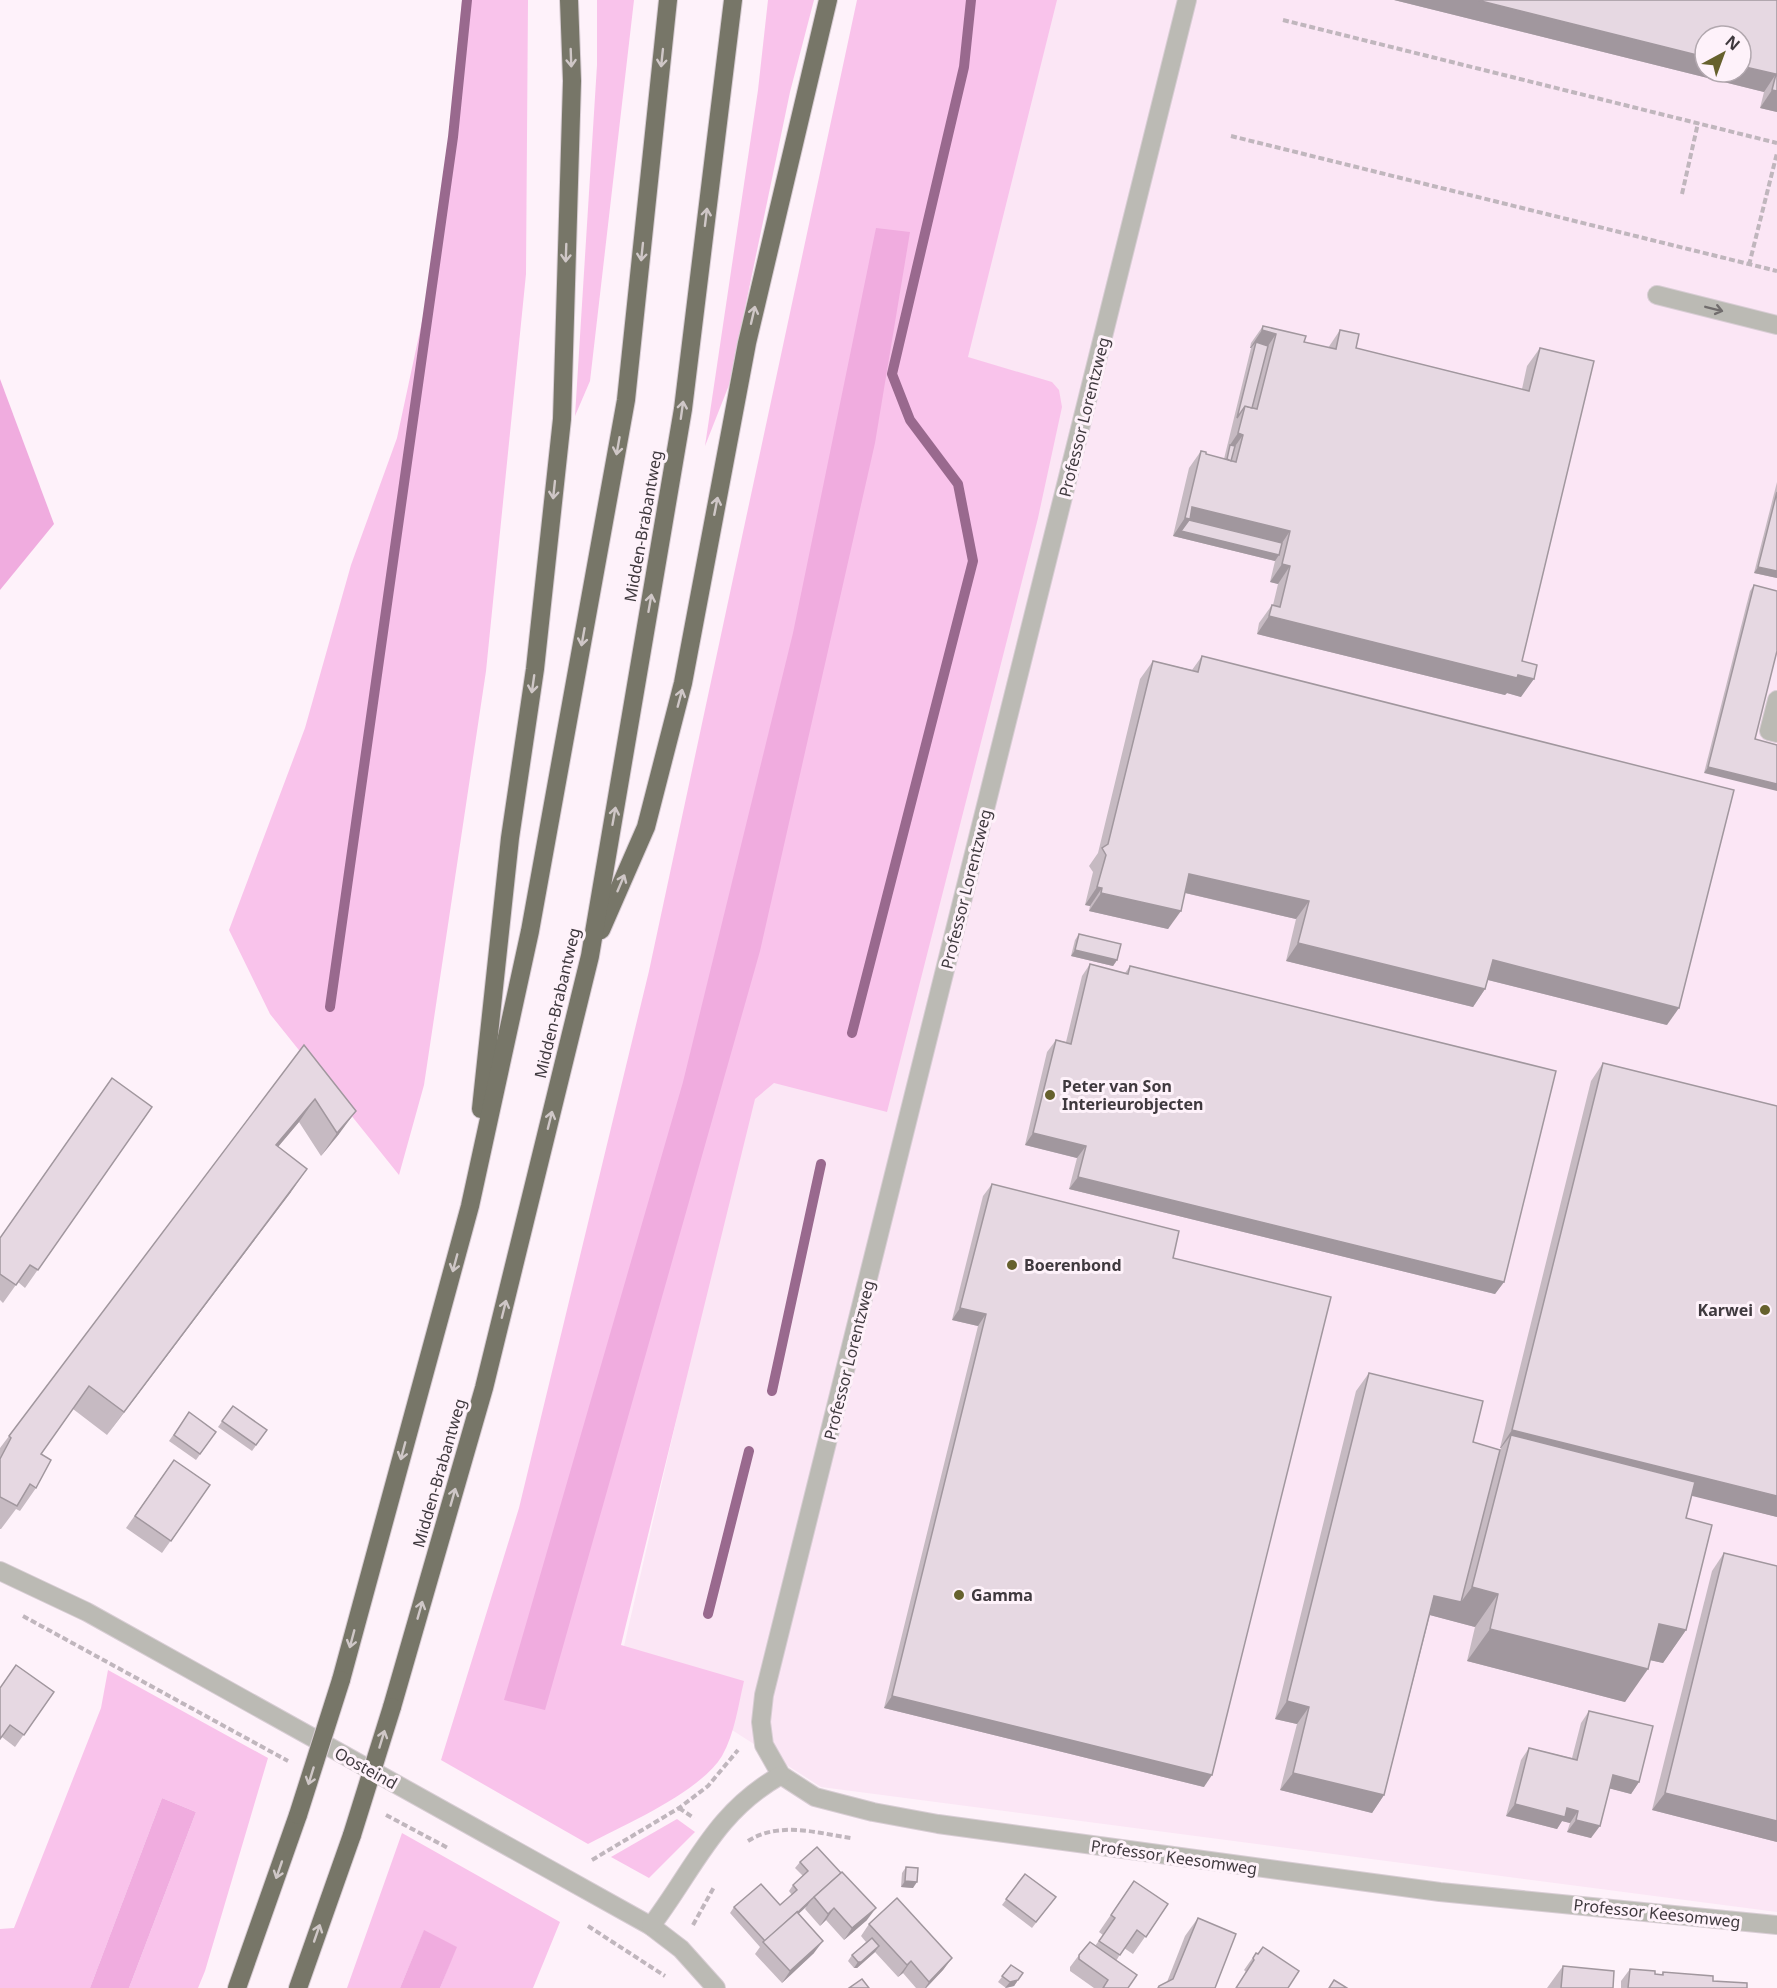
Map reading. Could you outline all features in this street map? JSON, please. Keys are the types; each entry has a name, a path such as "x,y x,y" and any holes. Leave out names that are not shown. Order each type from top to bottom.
{"highway":[{"path":"470,1206 510,838 535,669 561,419 572,81 569,0"},
{"path":"237,1988 298,1815 341,1680 470,1206 530,931 626,400 668,0"},
{"name":"Midden-Brabantweg","path":"298,1988 352,1835 392,1707 484,1388 590,956 682,409 733,0"},
{"path":"590,956 646,827 683,683 747,343 828,0"}],"street":[{"name":"Professor Lorentzweg","path":"781,1775 764,1745 762,1722 764,1695 1187,0"},
{"path":"1657,295 1777,325"},
{"path":"1777,700 1769,731 1777,733"},
{"name":"Oosteind","path":"0,1570 87,1611 651,1926 681,1949 716,1988"},
{"path":"651,1926 727,1815 754,1790 781,1775"},
{"name":"Professor Keesomweg","path":"781,1775 815,1797 938,1824 1440,1892 1777,1925"}],"path":[{"path":"1283,20 1777,143"},
{"path":"1682,194 1698,123"},
{"path":"1231,136 1777,271"},
{"path":"1749,265 1777,153"},
{"path":"592,1860 679,1808 708,1786 762,1722"},
{"path":"745,1842 760,1833 785,1828 855,1838"},
{"path":"663,1975 681,1949 716,1884"}],"shaded area":[{"path":"462,0 528,0 526,274 486,671 424,1085 399,1175 270,1014 229,930 305,728 351,565 397,438 439,242"},
{"path":"597,0 634,0 590,381 575,416 597,65"},
{"path":"768,0 814,0 790,92 729,385 705,446 758,90"},
{"path":"857,0 1057,0 968,357 1052,382 1059,390 1062,407 1038,518 887,1112 774,1083 755,1099 621,1645 744,1681 730,1738 722,1756 697,1782 661,1806 588,1844 441,1760 519,1508 649,971"},
{"path":"991,0 1777,0 1777,1912 821,1787 621,1659 922,360"},
{"path":"876,228 910,232 875,443 760,951 545,1710 504,1700 683,1082 793,633"},
{"path":"0,379 54,524 0,590"},
{"path":"108,1670 268,1758 205,1971 198,1988 129,1988 196,1812 162,1798 90,1988 0,1988 0,1929 14,1928 101,1708"},
{"path":"162,1798 196,1812 129,1988 90,1988"},
{"path":"677,1819 695,1832 649,1878 611,1857"},
{"path":"402,1833 560,1922 533,1988 440,1988 456,1947 424,1931 400,1988 347,1988"},
{"path":"424,1930 457,1947 440,1988 400,1988"}],"building":[{"path":"1477,0 1777,0 1777,91 1772,90 1776,74 1753,69 1753,24 1693,24 1693,54"},
{"path":"1263,326 1306,336 1304,342 1336,349 1340,330 1359,334 1356,348 1529,391 1540,348 1594,361 1522,661 1537,665 1534,679 1518,675 1517,678 1269,616 1272,605 1280,607 1290,566 1282,564 1290,531 1192,507 1190,519 1185,518 1201,451 1236,462 1243,435 1238,433 1245,406 1257,409 1276,334 1262,330"},
{"path":"1256,342 1268,346 1252,408 1245,406 1237,418"},
{"path":"1230,445 1235,446 1231,461 1227,459"},
{"path":"1777,492 1777,571 1758,567"},
{"path":"1189,520 1282,543 1279,555 1181,531"},
{"path":"1754,585 1777,591 1777,651 1755,739 1777,745 1777,784 1708,767"},
{"path":"1202,656 1734,790 1679,1008 1493,960 1485,989 1298,943 1309,901 1189,874 1181,911 1101,893 1102,888 1097,887 1106,855 1102,848 1108,844 1153,661 1198,672"},
{"path":"1079,934 1121,944 1117,960 1075,950"},
{"path":"1090,964 1128,974 1130,966 1556,1071 1504,1282 1078,1177 1086,1146 1033,1133 1056,1040 1071,1044"},
{"path":"304,1045 356,1111 337,1133 315,1099 276,1145 307,1169 124,1412 89,1386 41,1454 51,1460 36,1488 30,1484 17,1506 0,1497 0,1459 11,1438 9,1436"},
{"path":"1603,1063 1777,1106 1777,1496 1512,1430"},
{"path":"112,1078 152,1107 38,1270 30,1265 16,1285 0,1274 0,1238"},
{"path":"992,1184 1179,1231 1173,1258 1331,1297 1212,1775 892,1696 986,1314 960,1308"},
{"path":"1369,1373 1483,1401 1473,1442 1500,1450 1461,1602 1434,1596 1384,1795 1293,1773 1309,1707 1287,1701"},
{"path":"233,1406 267,1430 256,1445 222,1421"},
{"path":"189,1412 216,1432 200,1454 174,1435"},
{"path":"1511,1435 1695,1482 1686,1518 1712,1525 1686,1630 1659,1624 1648,1669 1490,1629 1498,1594 1472,1587"},
{"path":"174,1460 210,1485 171,1541 135,1516"},
{"path":"1724,1553 1777,1566 1777,1821 1665,1793"},
{"path":"16,1665 54,1692 24,1735 10,1725 0,1739 0,1688"},
{"path":"1589,1711 1653,1726 1639,1782 1613,1775 1600,1826 1576,1820 1578,1811 1567,1808 1565,1817 1515,1804 1529,1748 1577,1760"},
{"path":"817,1847 841,1873 765,1941 734,1907 761,1884 780,1905 797,1890 793,1885 808,1871 800,1862"},
{"path":"906,1867 918,1868 917,1882 905,1881"},
{"path":"842,1872 876,1908 852,1928 834,1908 828,1914 814,1897"},
{"path":"1025,1874 1056,1897 1036,1922 1006,1899"},
{"path":"1134,1881 1168,1904 1146,1937 1137,1930 1120,1955 1099,1941 1115,1918 1111,1915"},
{"path":"897,1898 952,1958 929,1982 911,1961 907,1965 869,1924"},
{"path":"797,1912 823,1941 790,1971 763,1942"},
{"path":"1198,1918 1236,1934 1215,1988 1158,1988 1173,1979"},
{"path":"872,1938 879,1946 861,1962 858,1962 852,1955"},
{"path":"1090,1942 1137,1975 1128,1988 1103,1988 1108,1980 1079,1959 1079,1955"},
{"path":"1263,1947 1299,1971 1288,1988 1236,1988 1256,1953 1258,1954"},
{"path":"1011,1965 1023,1973 1018,1980 1010,1982 1002,1976"},
{"path":"1563,1966 1614,1971 1613,1988 1561,1988"},
{"path":"1630,1969 1655,1971 1655,1974 1663,1975 1663,1972 1713,1976 1713,1981 1747,1983 1747,1988 1628,1988"},
{"path":"862,1979 869,1988 849,1988"},
{"path":"1334,1980 1347,1988 1329,1988"}],"waterway":[{"path":"330,1007 453,137 467,0"},
{"path":"852,1033 973,561 958,484 910,420 892,374 964,67 971,0"},
{"path":"772,1391 821,1164"},
{"path":"708,1614 749,1451"}],"place":[{"name":"Peter van Son Interieurobjecten","path":"1050,1095"},
{"name":"Boerenbond","path":"1012,1265"},
{"name":"Karwei","path":"1765,1310"},
{"name":"Gamma","path":"959,1595"}]}
